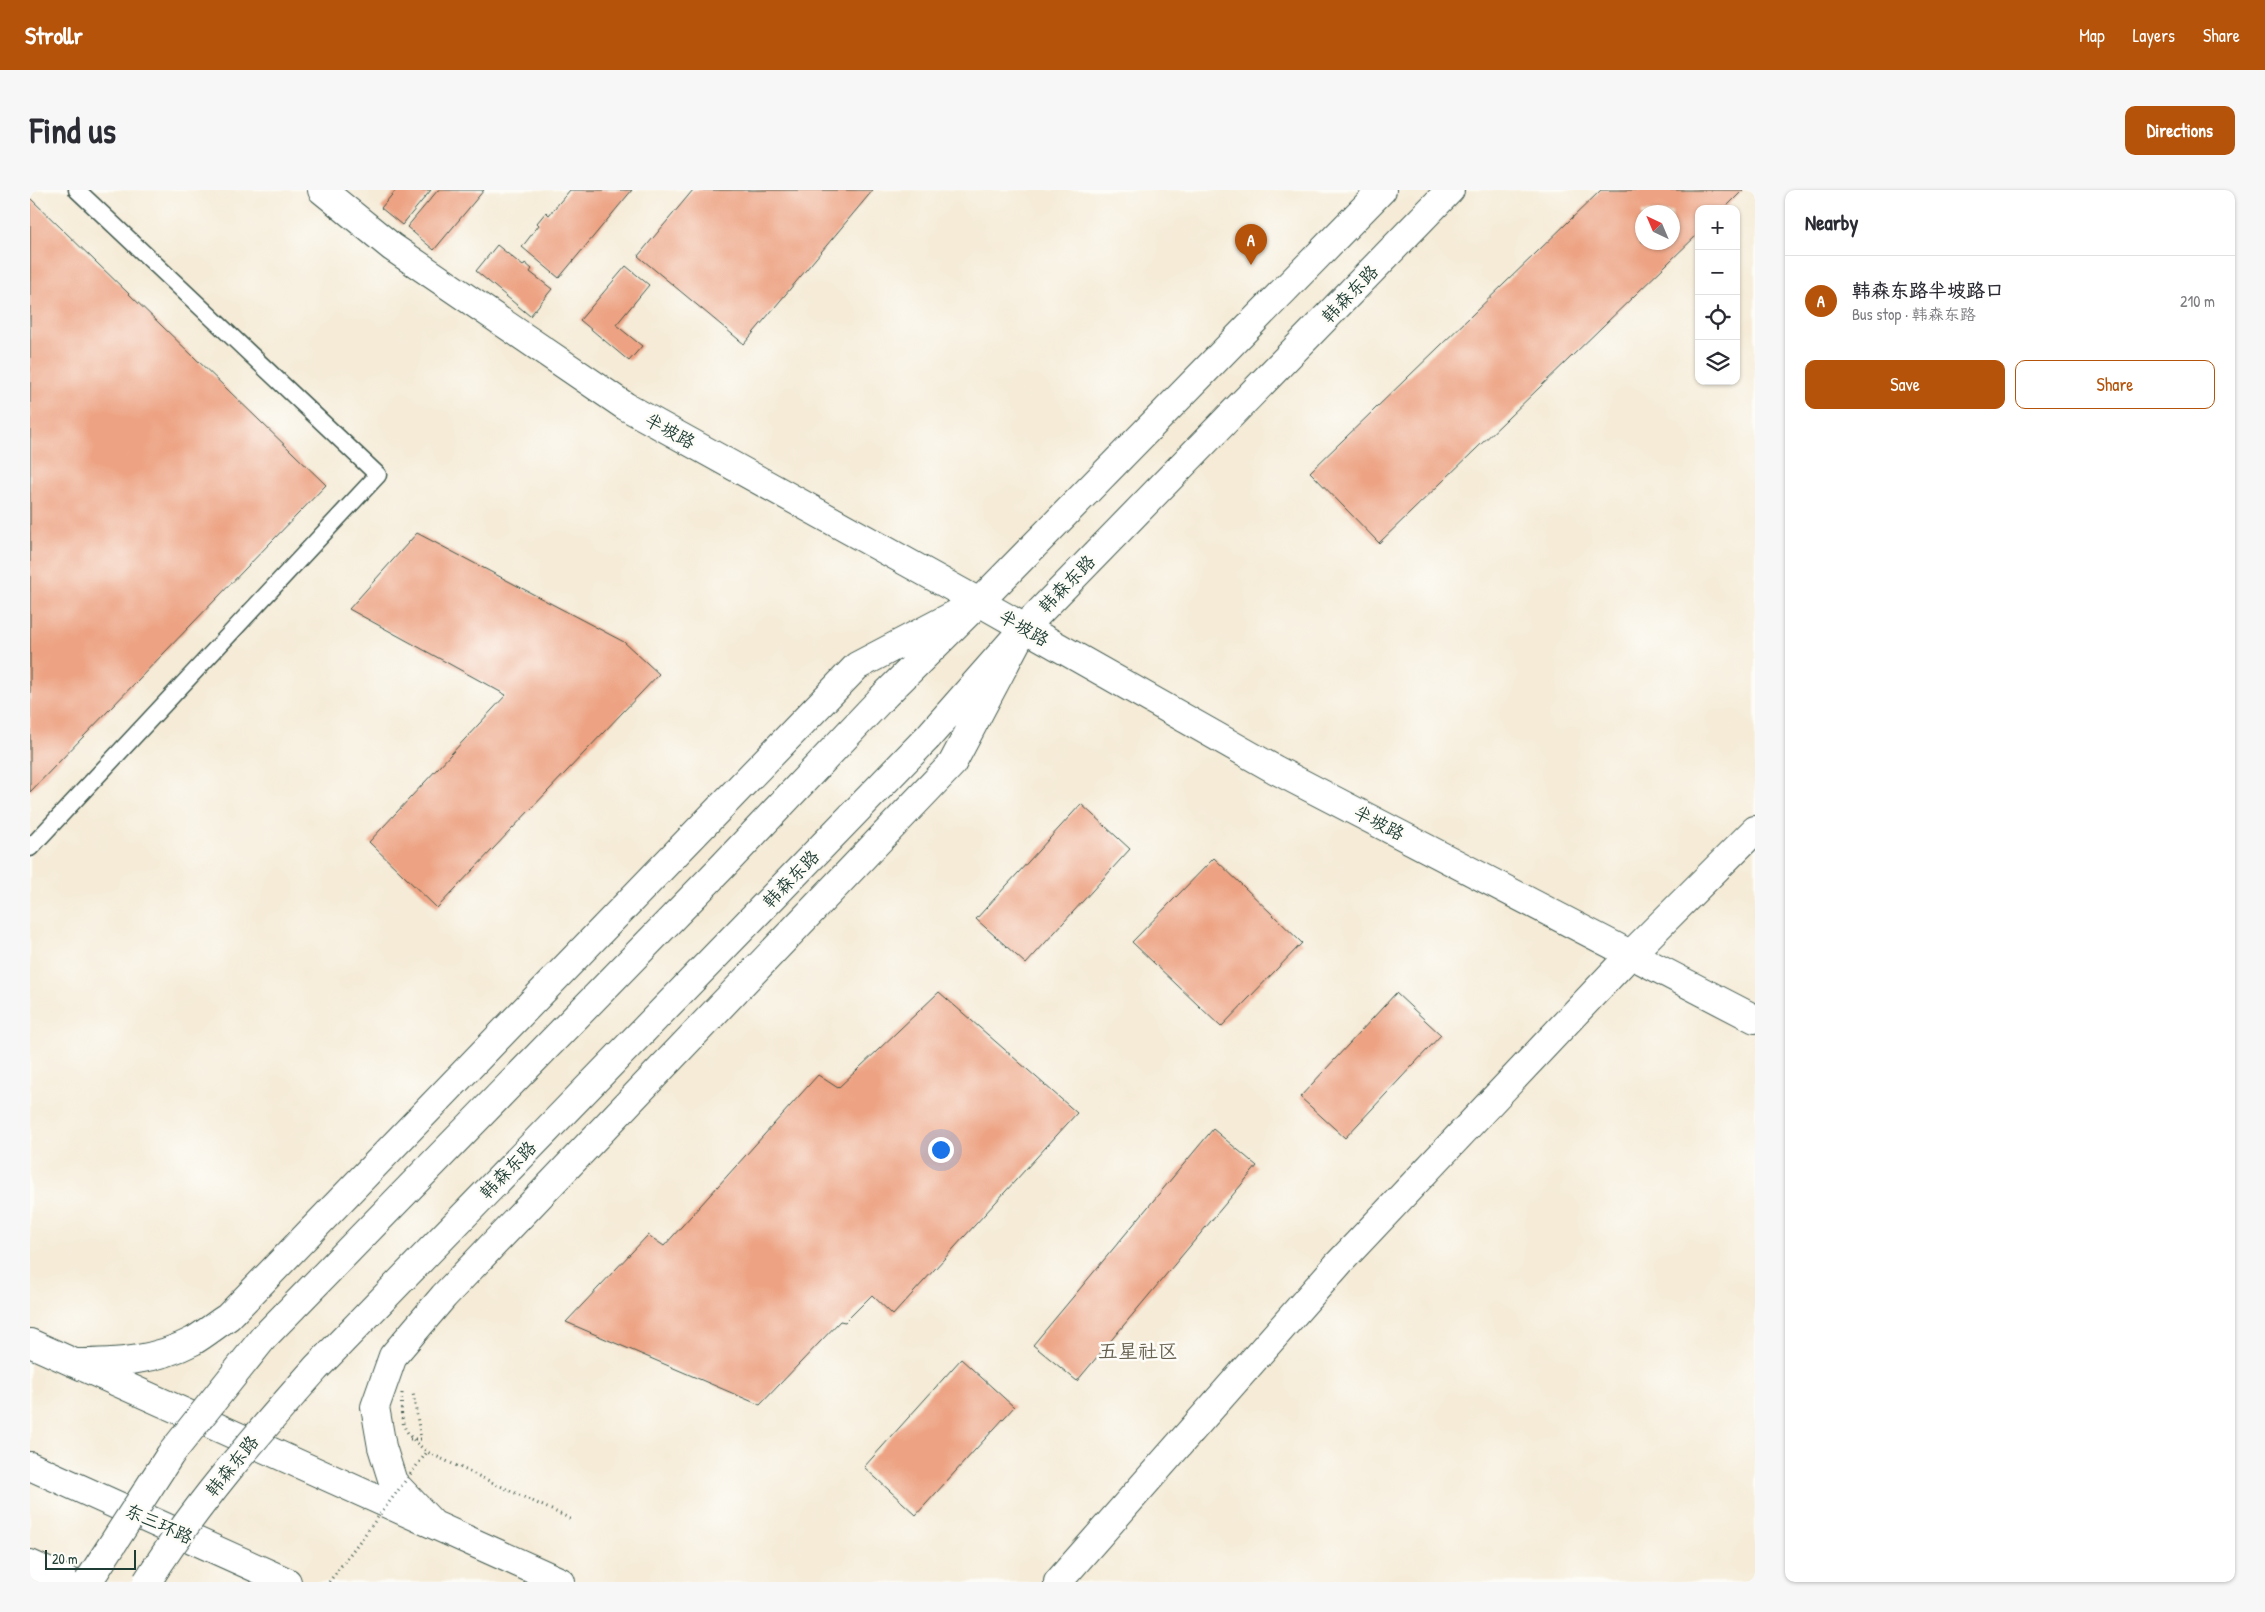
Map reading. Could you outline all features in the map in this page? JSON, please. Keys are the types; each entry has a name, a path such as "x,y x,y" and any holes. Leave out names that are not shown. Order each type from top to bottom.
{"main road":[{"name":"半坡路","path":"322,190 392,247 625,406 979,602 1276,770 1755,1018"},
{"path":"88,1582 170,1455 264,1337 722,867 884,696 979,602 1382,190"},
{"name":"韩森东路","path":"147,1582 209,1494 260,1430 316,1368 928,737 1024,628 1450,190"},
{"path":"74,1363 115,1363 154,1357 194,1340 228,1317 857,666 979,602"},
{"path":"432,1523 393,1482 382,1447 375,1407 393,1356 444,1296 952,764 1024,628"},
{"path":"1058,1582 1340,1263 1631,954 1755,830"},
{"path":"30,1343 561,1582"},
{"name":"东三环路","path":"30,1466 287,1582"},
{"path":"30,1564 70,1582"}],"lane":[{"path":"30,848 378,475 77,190"}],"path":[{"path":"402,1392 401,1417 409,1437 427,1452 571,1519"},
{"path":"329,1582 427,1452"}],"building":[{"path":"396,190 431,190 402,225 381,208"},
{"path":"438,190 484,190 434,250 407,227"},
{"path":"570,190 632,190 559,278 522,247 539,225 537,223 546,212 549,215"},
{"path":"693,190 873,190 744,344 638,256"},
{"path":"1601,190 1743,190 1728,205 1695,205 1695,237 1379,543 1310,472"},
{"path":"30,198 326,485 30,792"},
{"path":"497,245 523,266 525,263 532,269 530,272 552,289 530,316 476,271"},
{"path":"626,266 649,285 616,325 642,346 629,361 580,320"},
{"path":"417,533 624,642 659,674 437,908 369,842 506,695 349,609"},
{"path":"1081,804 1130,849 1026,964 976,919"},
{"path":"1214,858 1302,943 1221,1027 1132,942"},
{"path":"939,992 1077,1113 893,1315 872,1295 845,1322 840,1321 760,1405 566,1322 648,1235 664,1246 818,1075 838,1088"},
{"path":"1396,993 1441,1035 1345,1138 1300,1097"},
{"path":"1213,1129 1257,1166 1077,1381 1033,1345"},
{"path":"961,1359 1014,1407 916,1515 864,1467"}],"place":[{"name":"韩森东路半坡路口","path":"1251,265"}],"district":[{"name":"五星社区","path":"1138,1351"}]}
